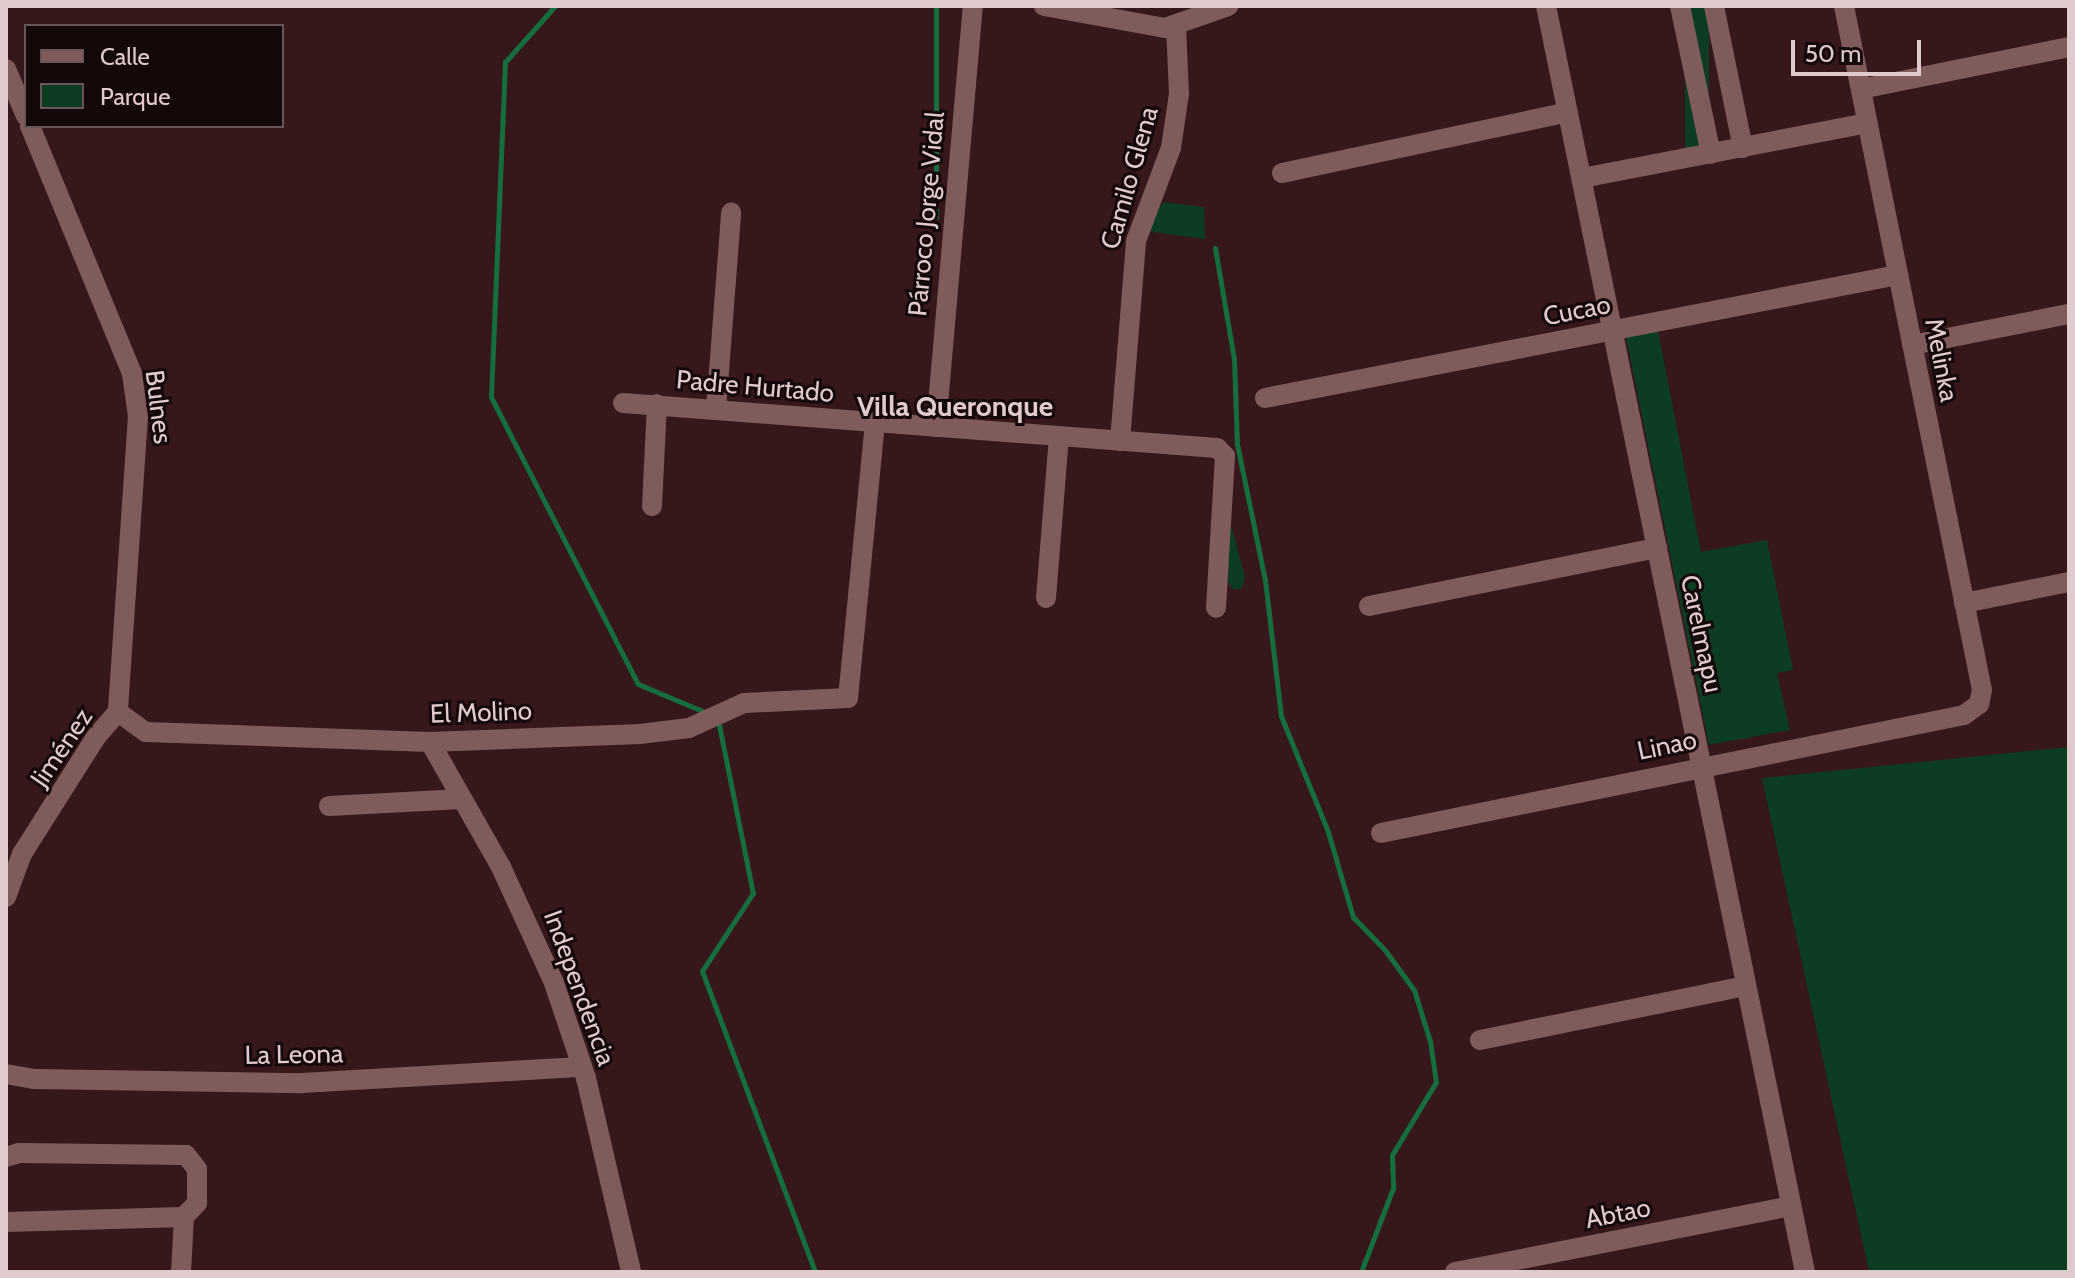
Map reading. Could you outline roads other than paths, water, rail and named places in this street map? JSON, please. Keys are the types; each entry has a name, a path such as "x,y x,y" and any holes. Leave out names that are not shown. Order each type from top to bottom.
{"street":[{"name":"Párroco Jorge Vidal","path":"936,427 973,6"},
{"path":"1044,6 1148,27 1176,26 1228,6"},
{"name":"Carelmapu","path":"1546,6 1805,1272"},
{"path":"1680,6 1711,154"},
{"path":"1714,6 1743,148"},
{"name":"Melinka","path":"1844,6 1982,698 1964,715"},
{"name":"Camilo Glena","path":"1120,441 1136,241 1171,148 1179,97 1176,26"},
{"path":"1861,89 2069,47"},
{"path":"6,69 24,111"},
{"path":"1282,173 1568,112"},
{"path":"1582,178 1867,123"},
{"name":"Bulnes","path":"31,128 132,374 138,416 118,712"},
{"path":"716,410 731,213"},
{"name":"Cucao","path":"1265,398 1898,275"},
{"path":"1912,345 2069,314"},
{"name":"Padre Hurtado","path":"623,403 1217,448 1225,456 1216,608"},
{"path":"652,506 657,404"},
{"name":"El Molino","path":"118,712 146,732 430,742 640,734 689,728 744,703 848,698 875,424"},
{"path":"1046,598 1059,437"},
{"path":"1369,606 1657,548"},
{"path":"1964,603 2069,582"},
{"name":"Jiménez","path":"6,897 22,854 96,737 118,712"},
{"name":"Linao","path":"1381,833 1964,715"},
{"name":"Independencia","path":"430,742 537,942 582,1067 631,1272"},
{"path":"329,806 462,799"},
{"path":"1480,1040 1746,986"},
{"name":"La Leona","path":"6,1074 34,1079 302,1083 582,1067"},
{"path":"6,1157 19,1153 186,1155 195,1163 197,1203 184,1217 181,1272"},
{"name":"Abtao","path":"1455,1272 1791,1206"},
{"path":"6,1222 184,1217"}],"waterway":[{"path":"555,6 505,62 491,397 638,684 707,713"},
{"path":"936,6 936,217"},
{"path":"1215,248 1234,359 1237,444 1265,580 1281,716 1328,832 1353,917 1385,950 1414,990 1430,1041 1436,1082 1392,1155 1393,1188 1361,1272"},
{"path":"718,720 753,893 702,971 815,1272"}],"district":[{"name":"Villa Queronque","path":"955,406"}]}
